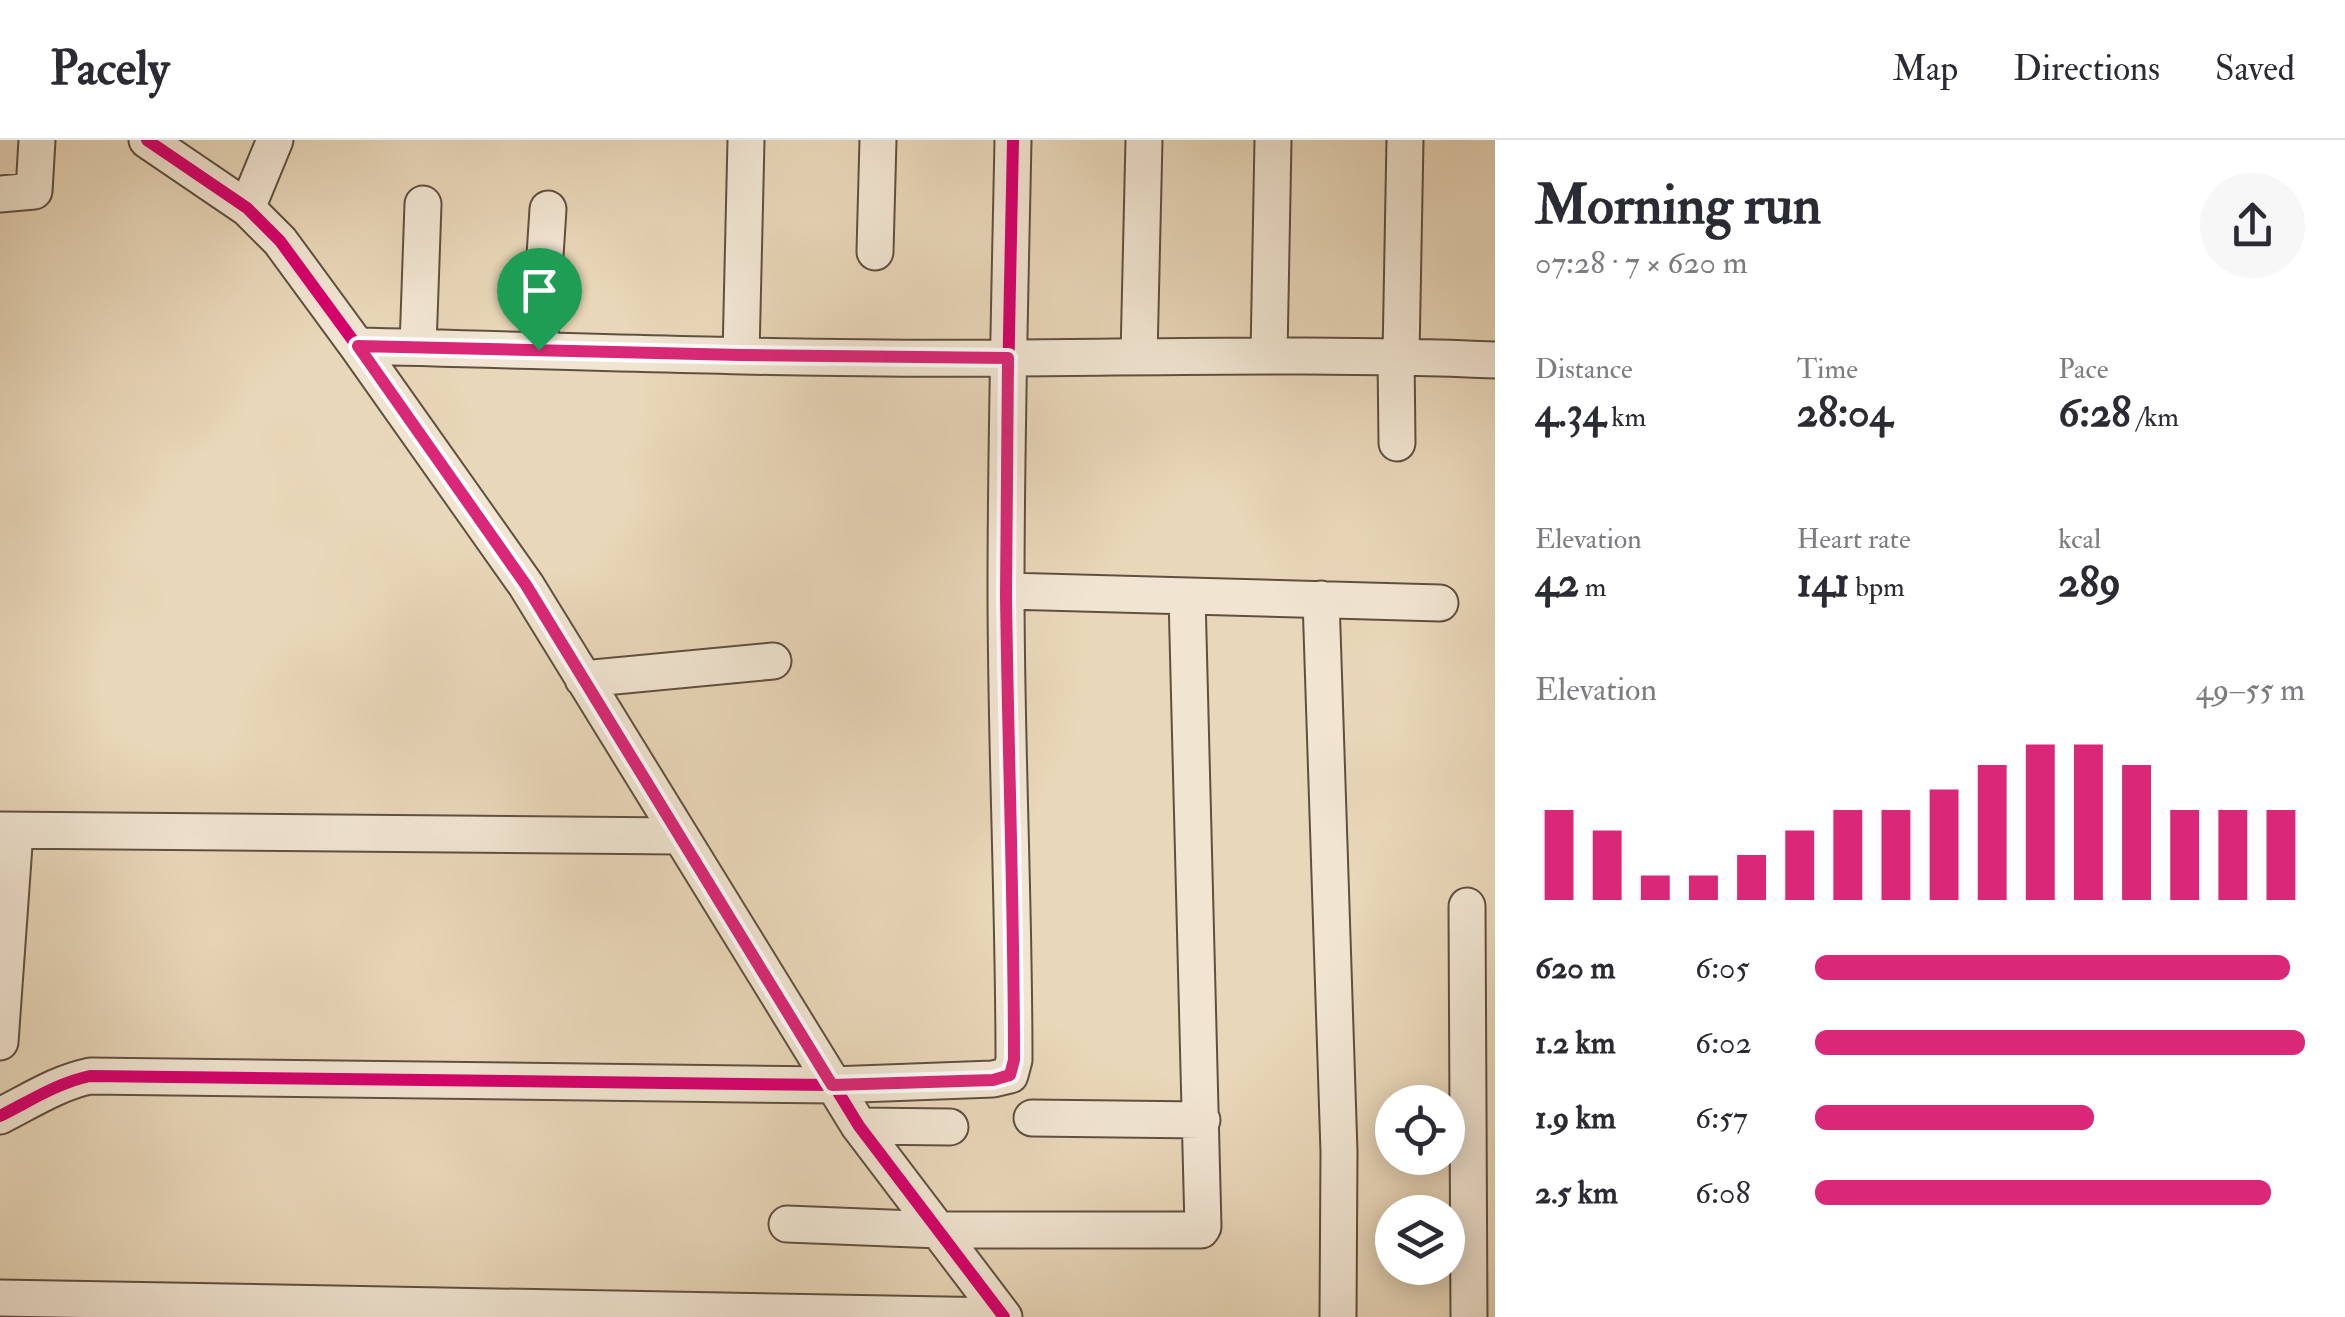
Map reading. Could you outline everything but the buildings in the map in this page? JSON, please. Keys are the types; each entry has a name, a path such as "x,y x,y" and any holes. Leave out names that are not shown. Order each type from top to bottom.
{"street":[{"path":"0,194 34,190 37,140"},
{"path":"148,140 247,208 280,241 358,346 526,585 858,1126 1003,1316"},
{"path":"247,208 275,140"},
{"path":"741,355 746,140"},
{"path":"874,252 878,140"},
{"path":"0,1116 69,1080 90,1076 832,1085 993,1080 1012,1072 1014,933 1006,591 1013,140"},
{"path":"1139,356 1144,140"},
{"path":"1269,355 1273,140"},
{"path":"1397,443 1405,140"},
{"path":"418,347 423,204"},
{"path":"539,350 548,208"},
{"path":"358,346 741,355 1269,355 1495,360"},
{"path":"1006,591 1440,603"},
{"path":"787,1224 940,1230 1201,1230 1202,1120 1187,596"},
{"path":"1321,600 1339,1152 1338,1317"},
{"path":"583,679 773,661"},
{"path":"0,1042 8,831 679,836"},
{"path":"1468,906 1468,1317"},
{"path":"1032,1118 1202,1120"},
{"path":"858,1126 950,1126"},
{"path":"0,1298 1003,1316"}],"cycle path":[{"path":"147,140 247,208 280,241 357,346 526,585 859,1126 1004,1317"},
{"path":"0,1116 55,1088 90,1076 832,1085 993,1079 1010,1075 1014,1060 1014,1001 1006,533 1013,140"}],"route":[{"path":"358,346 539,350 1008,358 1006,591 1014,933 1014,1060 1010,1075 993,1080 832,1085 526,585 358,346"}]}
